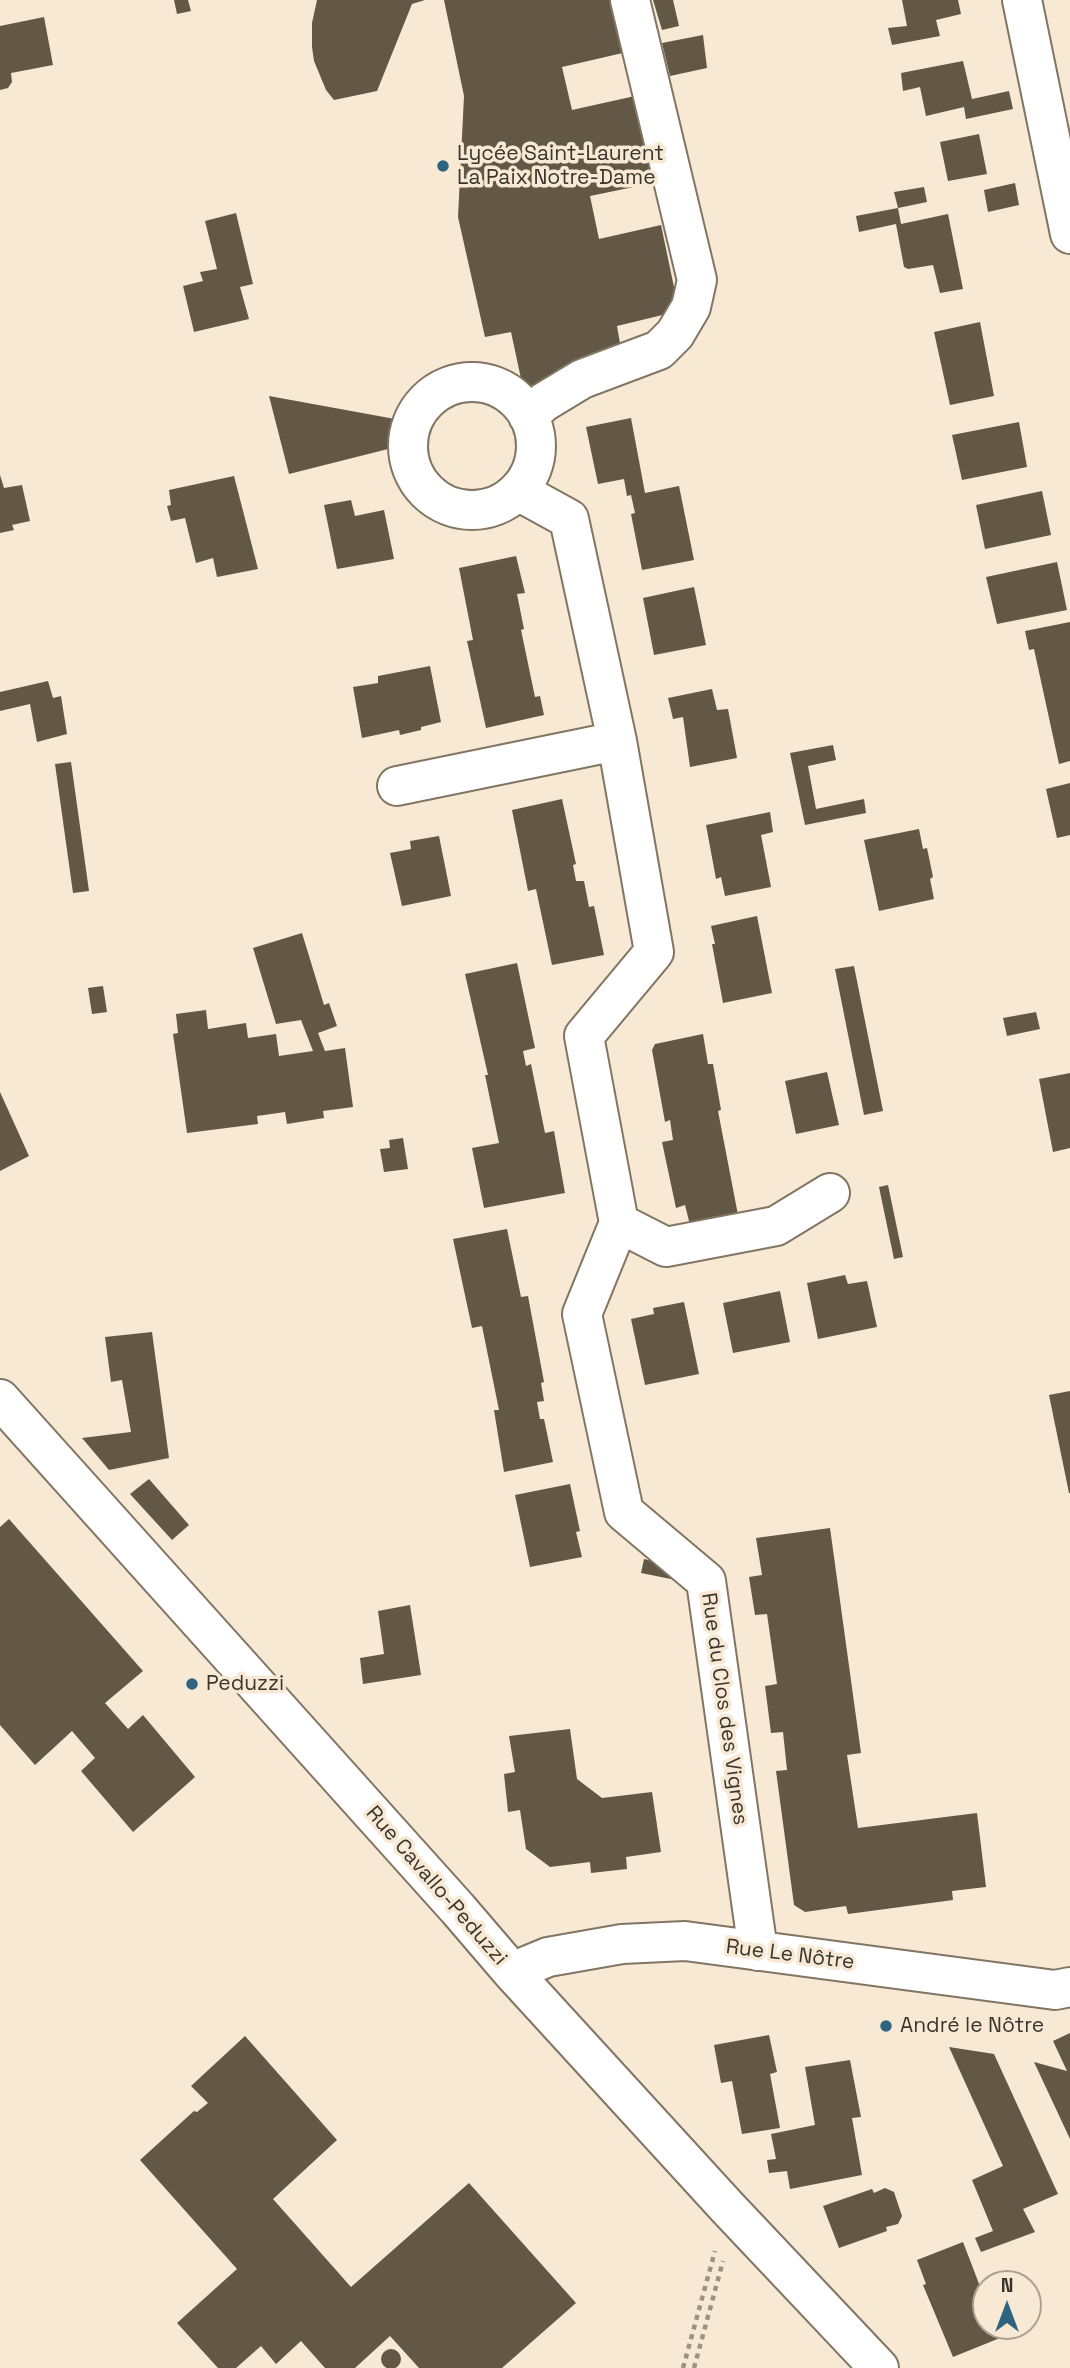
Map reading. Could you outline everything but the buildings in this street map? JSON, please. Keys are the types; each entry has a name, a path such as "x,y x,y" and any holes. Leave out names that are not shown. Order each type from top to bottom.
{"street":[{"path":"528,416 544,402 582,379 659,350 675,334 691,307 697,280 630,0"},
{"path":"1022,0 1070,234"},
{"path":"479,382 499,388 516,399 528,416 535,434 536,454 530,474 518,491 500,504 479,510 457,509 436,500 420,485 410,466 407,443 412,422 424,403 440,390 459,383 479,382"},
{"path":"518,491 569,519 617,741 654,952 584,1036 619,1223 666,1247 776,1226 830,1193"},
{"path":"397,786 617,741"},
{"name":"Rue du Clos des Vignes","path":"619,1223 582,1314 624,1512 706,1581 758,1951"},
{"name":"Rue Cavallo-Peduzzi","path":"0,1399 512,1972 879,2368"},
{"name":"Rue Le Nôtre","path":"512,1972 548,1957 622,1944 685,1941 1055,1990 1070,1987"}],"path":[{"path":"683,2368 731,2211"},
{"path":"694,2368 731,2211"}],"place":[{"name":"Lycée Saint-Laurent La Paix Notre-Dame","path":"443,166"},
{"name":"Peduzzi","path":"192,1684"},
{"name":"André le Nôtre","path":"886,2026"}]}
